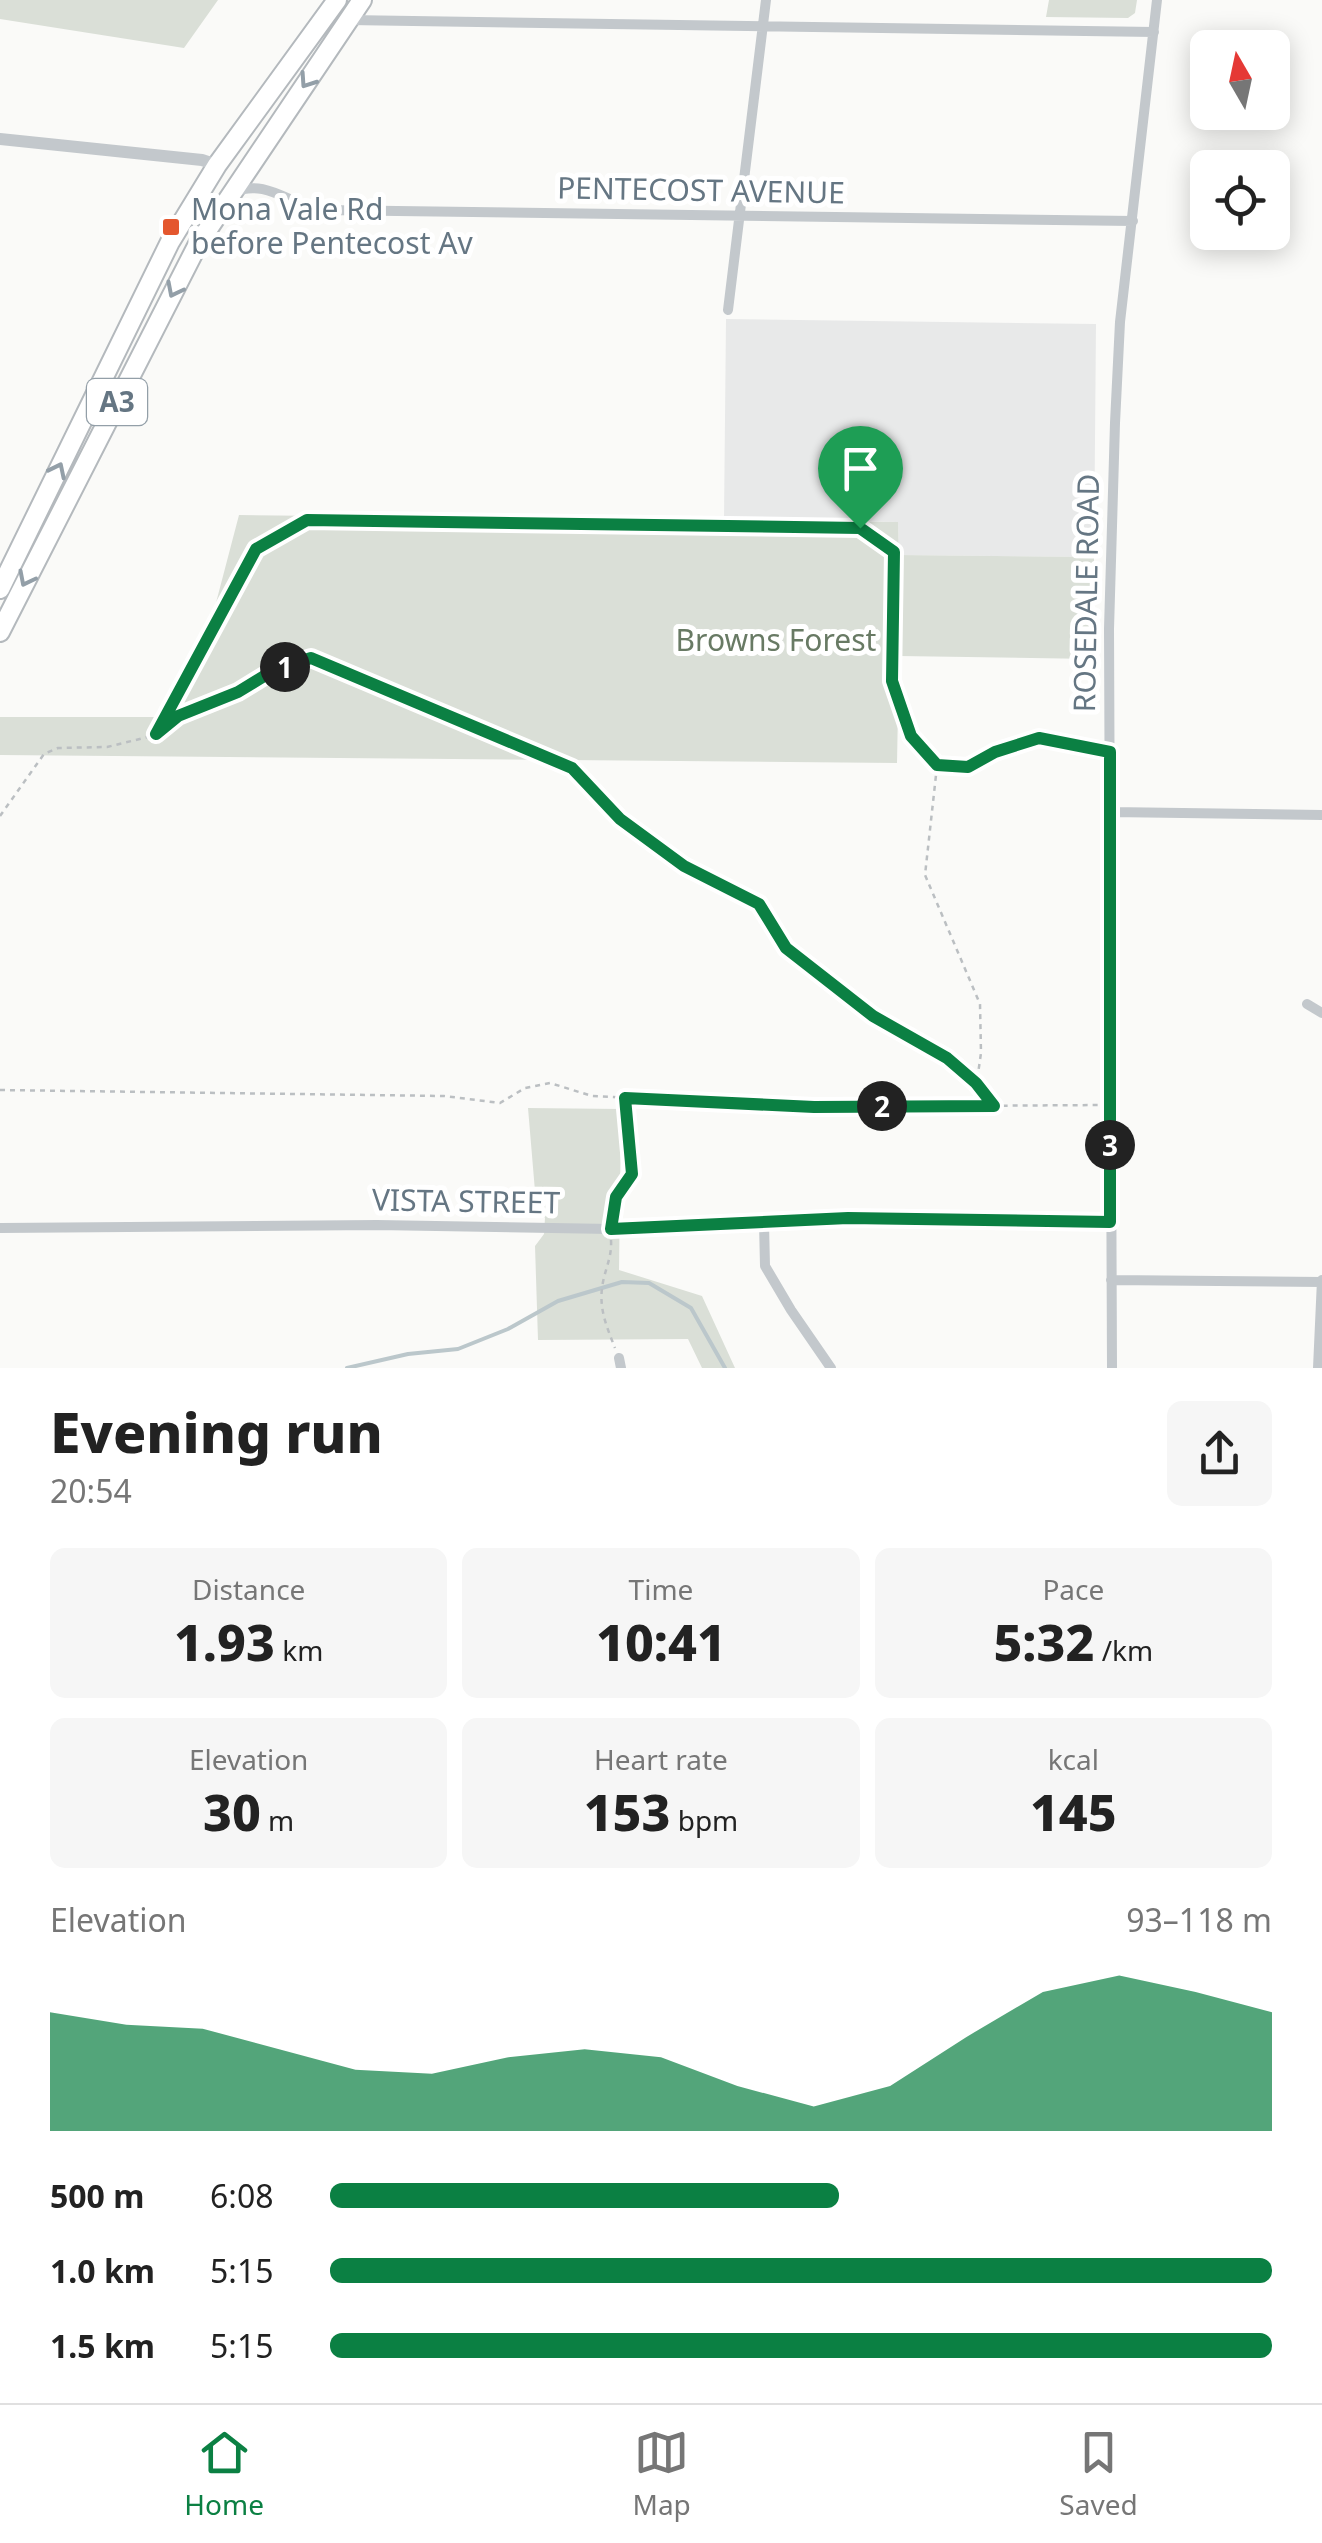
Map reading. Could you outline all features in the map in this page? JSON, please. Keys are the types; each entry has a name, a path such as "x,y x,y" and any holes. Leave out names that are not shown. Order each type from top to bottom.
{"highway":[{"name":"A3","path":"0,589 170,242 218,165 337,0"},
{"name":"A3","path":"0,632 179,279 247,169 362,0"}],"street":[{"path":"728,310 766,0"},
{"name":"ROSEDALE ROAD","path":"1112,1368 1109,629 1115,423 1120,322 1158,0"},
{"path":"348,20 1154,32"},
{"path":"0,138 202,160 247,169 272,190"},
{"name":"PENTECOST AVENUE","path":"231,194 248,187 272,190 322,210 1134,221"},
{"path":"1112,812 1322,816"},
{"path":"1308,1004 1322,1013"},
{"name":"VISTA STREET","path":"0,1228 377,1225 611,1229 848,1218 1110,1222"},
{"path":"764,1222 765,1266 831,1368"},
{"path":"1111,1280 1322,1280 1318,1368"}],"path":[{"path":"156,734 256,549 307,520 860,528 894,552 892,681 911,736 937,765 968,767 995,752 1039,738 1110,752"},
{"path":"0,816 44,754 58,748 106,747 156,734 178,716 238,692 274,670 311,658 572,768 620,819 684,866 759,904 786,948 873,1016 947,1058 976,1083 994,1106"},
{"path":"937,765 925,875 980,1004 981,1053 976,1083"},
{"path":"0,1090 444,1096 500,1103 525,1088 550,1083 592,1096 814,1107 1110,1106"},
{"path":"620,1363 602,1315 602,1284 612,1255 616,1197 632,1174 625,1098"}],"shaded area":[{"path":"726,319 1096,324 1094,557 899,555 898,522 724,519"}],"green space":[{"path":"0,0 218,0 184,48 0,19"},
{"path":"1049,0 1137,0 1135,13 1128,18 1046,17"},
{"name":"Browns Forest","path":"239,515 898,522 899,555 1094,557 1093,659 899,656 897,763 0,755 0,717 158,717 212,618"},
{"path":"528,1108 621,1109 619,1270 702,1296 735,1368 702,1368 688,1339 538,1340 535,1246 544,1234 545,1218 536,1203"}],"waterway":[{"path":"347,1368 408,1354 458,1349 508,1329 558,1301 622,1282 649,1283 691,1308 725,1368"}],"place":[{"name":"Mona Vale Rd before Pentecost Av","path":"171,227"}],"route":[{"path":"307,520 860,528 894,552 892,681 911,736 937,765 968,767 995,752 1039,738 1110,752 1110,1222 848,1218 611,1229 616,1197 632,1174 625,1098 814,1107 994,1106 976,1083 947,1058 873,1016 786,948 759,904 684,866 620,819 572,768 311,658 274,670 238,692 178,716 156,734 256,549 307,520"}]}
